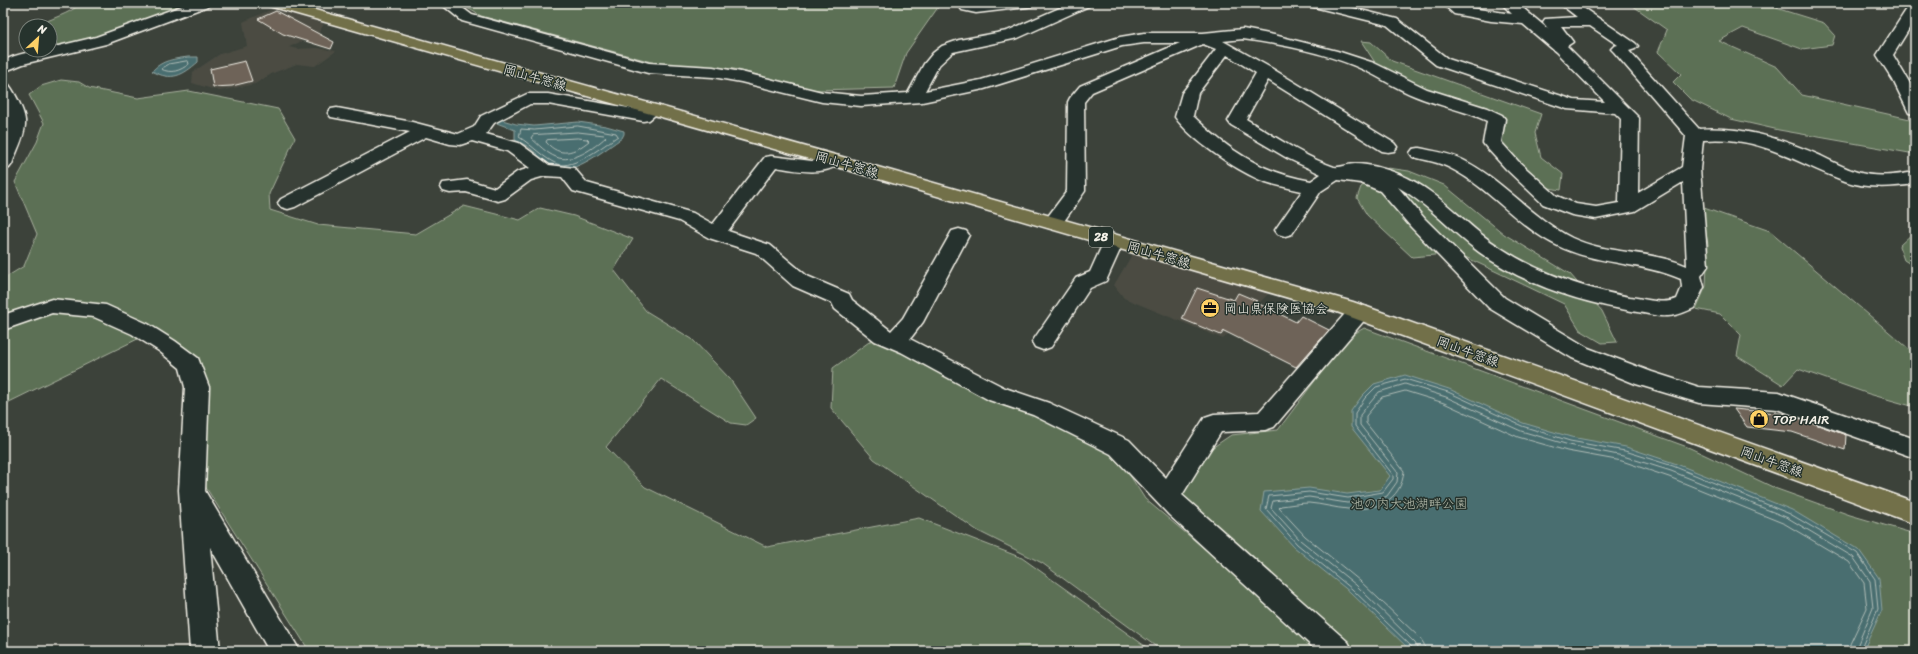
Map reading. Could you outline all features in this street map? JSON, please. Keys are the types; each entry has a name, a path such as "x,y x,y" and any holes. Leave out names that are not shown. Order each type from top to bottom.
{"main road":[{"name":"岡山牛窓線","path":"274,3 833,160 1359,312 1915,513"}],"street":[{"path":"3,67 18,60 101,41 203,3"},
{"path":"446,3 467,18 648,68 713,72 741,76 822,97 861,101 914,98 984,84 1120,42 1151,38 1203,38 1243,34 1269,38 1332,54 1368,66 1421,93 1481,112 1496,119 1492,143 1516,170 1550,200 1572,209 1596,213 1628,208 1691,169"},
{"path":"974,3 967,7 976,9 1027,3"},
{"path":"914,98 932,63 944,51 960,45 990,41 1019,32 1068,8 1084,3"},
{"path":"1315,3 1392,22 1442,62 1573,105 1620,108"},
{"path":"1449,3 1459,11 1491,17 1528,20"},
{"path":"1508,3 1562,49 1630,118 1628,208"},
{"path":"1285,230 1314,187 1348,168 1367,170 1392,177 1417,189 1442,208 1487,248 1522,268 1577,290 1615,302 1670,310 1686,303 1693,287 1691,275 1698,266 1691,169 1695,136 1619,49 1630,46 1566,3"},
{"path":"1910,8 1885,55 1915,109"},
{"path":"1562,49 1565,42 1550,22 1594,21"},
{"path":"1053,223 1076,191 1076,102 1086,89 1203,38 1225,47 1388,146"},
{"path":"1225,47 1190,93 1184,117 1196,130 1239,162 1277,180 1314,187"},
{"path":"1265,71 1237,121 1293,154 1335,174 1365,178 1387,187 1418,223 1497,303 1580,353 1644,378 1699,395 1778,401 1915,449"},
{"path":"3,88 12,106 17,124 3,164"},
{"path":"337,113 412,127 450,140 460,140 481,130 488,120 527,100 548,99 643,116 653,110"},
{"path":"288,203 425,131"},
{"path":"1695,136 1711,133 1743,135 1775,144 1862,180 1889,181 1915,178"},
{"path":"470,135 513,147 544,170"},
{"path":"1419,152 1461,166 1535,225 1567,242 1611,256 1679,269 1691,275"},
{"path":"716,234 771,161 813,167 833,160"},
{"path":"450,187 467,186 498,195 524,176 544,170 568,172 580,187 686,217 716,234 763,249 800,281 841,299 843,304 883,336 998,394 1041,409 1120,447 1178,508 1338,651"},
{"path":"895,341 912,322 959,235"},
{"path":"1043,342 1082,283 1099,276 1114,241"},
{"path":"3,323 28,313 52,306 98,310 140,330 167,346 190,364 197,387 192,490 204,651"},
{"path":"1168,496 1214,423 1265,421 1359,312"},
{"path":"192,490 285,651"}],"shaded area":[{"path":"277,7 324,24 318,34 289,47 297,49 317,48 336,51 315,66 297,64 273,73 255,84 219,91 192,83 193,72 220,54 247,46 243,22"},
{"path":"1133,253 1269,293 1223,339 1124,298 1114,285"}],"green space":[{"path":"81,3 193,3 107,36 58,48 58,18 54,18"},
{"path":"459,3 941,3 906,53 894,88 815,90 734,69 656,63 481,16"},
{"path":"1629,3 1782,3 1776,8 1824,23 1835,35 1832,45 1802,49 1743,28 1719,41 1777,67 1802,95 1910,119 1915,128 1915,154 1779,130 1731,119 1690,99 1673,82 1681,74 1658,52 1667,30"},
{"path":"1361,41 1371,42 1392,61 1541,114 1535,133 1541,157 1563,174 1561,190 1543,187 1500,143 1506,121 1487,110 1424,90 1376,64"},
{"path":"61,80 79,82 89,88 138,98 189,91 278,109 295,138 269,194 270,210 318,225 416,234 464,206 520,220 540,208 574,216 633,239 614,270 646,311 692,339 730,379 756,418 746,425 731,423 661,379 606,447 645,487 767,547 919,518 1022,558 1152,651 311,651 308,649 205,486 209,390 200,361 158,329 3,405 3,279 24,266 37,234 15,182 37,142 44,123 29,95 41,86"},
{"path":"1388,168 1409,171 1444,185 1504,234 1570,274 1602,311 1617,342 1602,343 1580,330 1564,304 1457,253 1412,257 1367,215 1357,198 1361,187"},
{"path":"1701,207 1770,231 1915,354 1915,407 1869,394 1798,369 1783,385 1737,356 1741,335 1720,314 1696,309 1706,286 1708,244"},
{"path":"1915,231 1915,267 1904,260 1899,246"},
{"name":"池の内大池湖畔公園","path":"1364,328 1690,448 1777,489 1850,515 1915,534 1915,651 1350,651 1182,500 1182,481 1203,454 1231,435 1278,430 1347,338"},
{"path":"876,337 986,395 1115,452 1145,499 1327,651 1162,651 1042,563 978,531 874,459 831,408 833,368"}],"water":[{"path":"188,57 198,57 198,62 177,76 166,76 152,71 164,62"},
{"path":"499,119 516,124 534,126 578,122 606,126 624,131 624,134 622,138 590,160 571,168 563,169 552,166 525,145 515,140 515,130 494,122"},
{"name":"池の内大池湖畔公園","path":"1405,375 1449,389 1523,423 1571,437 1626,447 1674,463 1792,510 1859,550 1879,578 1882,610 1863,651 1411,651 1350,592 1294,547 1261,511 1264,492 1309,488 1347,494 1380,490 1390,476 1351,427 1351,411 1362,396 1374,384"}],"building":[{"path":"276,11 334,42 331,49 283,34 258,19"},
{"path":"245,61 252,81 232,86 213,87 210,69"},
{"path":"1197,288 1234,300 1238,293 1257,301 1255,302 1296,322 1301,316 1329,330 1296,367 1224,331 1221,335 1182,319"},
{"path":"1734,409 1787,414 1846,435 1845,450 1792,432 1747,427"}],"place":[{"name":"岡山県保険医協会","path":"1210,308"},
{"name":"TOP HAIR","path":"1759,419"}]}
